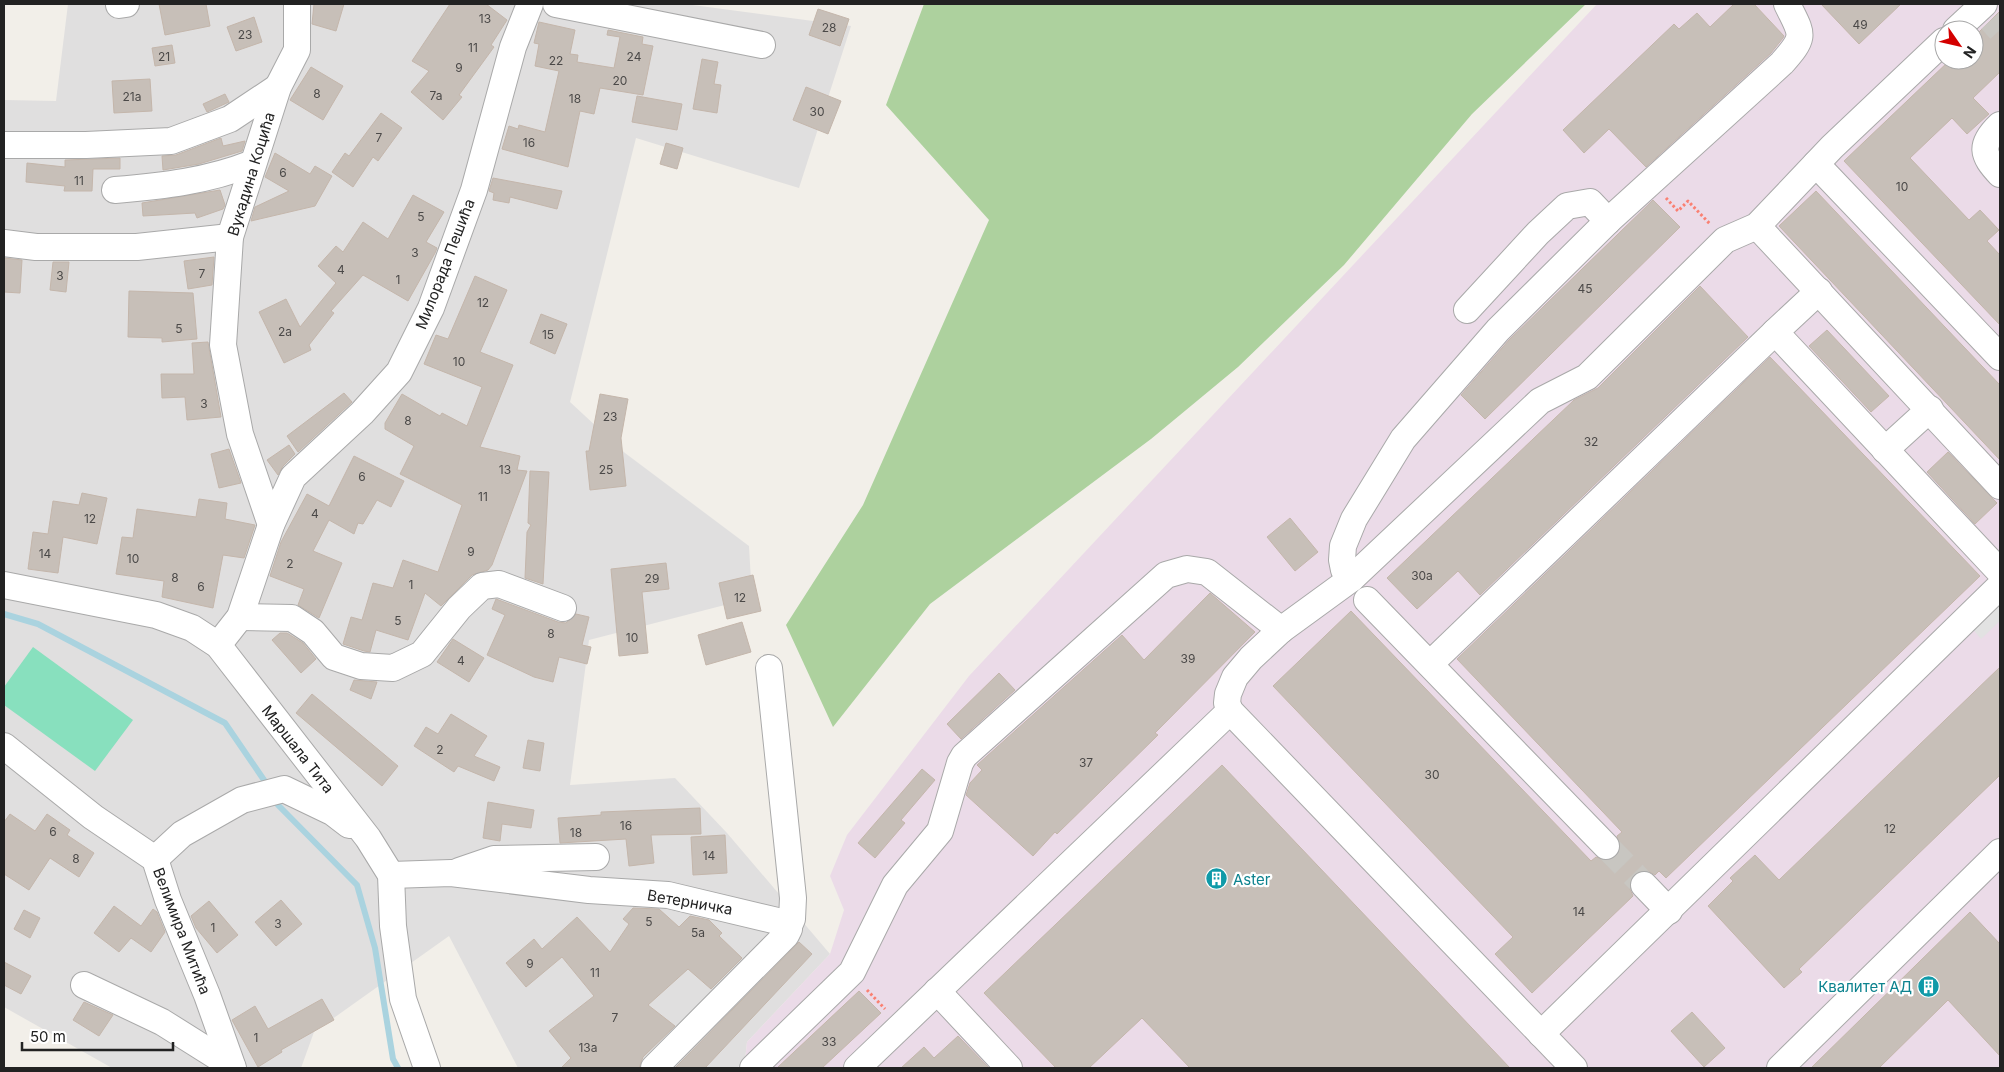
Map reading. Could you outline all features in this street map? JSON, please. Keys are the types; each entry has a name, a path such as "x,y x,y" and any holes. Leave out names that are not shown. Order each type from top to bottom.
{"street":[{"name":"Вукадина Коцића","path":"271,525 240,434 223,345 230,237 278,87 298,50 297,4"},
{"name":"Милорада Пешића","path":"218,646 240,617 271,525 293,477 362,413 399,372 431,308 474,190 513,47 530,4"},
{"path":"556,4 762,45"},
{"path":"1351,580 1344,570 1342,560 1343,546 1354,519 1402,440 1498,330 1608,220 1782,63 1798,45 1800,30 1787,4"},
{"path":"1971,20 1984,11"},
{"path":"1574,1068 1230,711 1226,703 1228,694 1235,677 1251,658 1281,630 1351,580 1540,401 1587,377 1724,240 1757,226 1816,164 1934,51"},
{"name":"Вукадина Коцића","path":"4,145 86,145 171,141 230,119 278,87"},
{"path":"2000,125 1986,142 1985,152 1988,161 2000,174"},
{"path":"115,190 174,185 207,179 253,163"},
{"path":"1816,164 2000,357"},
{"path":"1467,310 1538,233 1567,206 1590,202 1608,220"},
{"path":"1757,226 2000,486"},
{"path":"4,243 36,247 137,247 230,237"},
{"path":"1430,664 1774,332 1819,291"},
{"path":"1774,332 2000,572"},
{"path":"1885,450 1930,409"},
{"path":"753,1068 852,972 895,885 940,831 960,763 964,756 1166,575 1187,569 1207,572 1281,630"},
{"path":"240,617 292,618 313,632 334,657 361,666 393,668 422,654 459,608 482,586 499,584 563,608"},
{"name":"Маршала Тита","path":"4,585 156,615 192,628 218,646 368,838 391,875 393,926 402,999 427,1068"},
{"path":"1541,1034 2000,586"},
{"path":"1367,600 1606,846"},
{"path":"654,1068 786,935 792,919 793,898 768,668"},
{"path":"857,1068 1230,711"},
{"name":"Велимира Митића","path":"4,746 93,817 155,859 168,900 208,995 232,1067"},
{"path":"155,859 182,834 242,800 284,789 332,812 368,838"},
{"path":"1780,1068 2000,852"},
{"path":"451,873 494,859 596,857"},
{"name":"Ветерничка","path":"391,875 451,873 589,890 668,895 781,920 789,926"},
{"path":"1644,885 1669,911"},
{"path":"84,985 162,1022 232,1067"},
{"path":"938,991 1009,1068"}],"path":[{"path":"1650,182 1678,211 1688,201 1724,240"},
{"path":"865,988 901,1026"}],"shaded area":[{"path":"68,4 685,4 851,26 799,188 636,138 570,402 625,453 749,546 752,598 589,640 570,785 675,778 727,833 830,954 747,1042 745,1061 737,1068 518,1068 449,936 314,1032 301,1068 112,1068 4,1007 4,100 56,101"},
{"path":"1597,4 2000,4 2000,1068 737,1068 745,1061 747,1042 830,954 844,910 830,876 847,835 969,676"},
{"path":"2000,599 2000,621 1981,639 1971,627"}],"green space":[{"path":"924,4 1586,4 1472,114 1344,265 1238,367 1151,439 930,604 833,727 786,625 863,505 989,220 886,105"},
{"path":"33,647 133,720 95,771 4,705 4,687"}],"building":[{"path":"159,4 206,4 210,26 165,35"},
{"path":"314,4 344,4 336,31 312,24"},
{"path":"450,4 486,4 507,20 491,45 494,47 459,95 462,97 443,120 411,92 429,71 412,61"},
{"path":"1734,4 1754,4 1784,36 1783,38 1771,53 1646,167 1609,129 1584,153 1563,130 1674,24 1679,29 1697,13 1710,27"},
{"path":"1821,4 1901,4 1859,44"},
{"path":"818,9 849,19 840,46 809,35"},
{"path":"2000,11 2000,72 1973,98 1989,114 1967,134 1952,118 1910,158 1969,220 1980,210 1999,230 1987,241 2000,255 2000,325 1844,161 1940,70 1984,70 1984,27"},
{"path":"254,17 262,42 236,51 227,27"},
{"path":"539,22 575,30 570,54 578,55 577,62 614,68 620,37 607,35 608,30 643,37 642,44 653,46 643,95 600,88 594,114 580,111 568,167 502,149 509,126 518,129 519,125 545,132 559,71 535,66 539,44 534,43"},
{"path":"172,45 175,63 155,66 152,48"},
{"path":"702,59 718,62 714,84 721,85 717,113 693,109"},
{"path":"311,67 343,86 323,120 290,100"},
{"path":"150,79 152,111 114,113 112,81"},
{"path":"806,87 841,101 828,134 793,120"},
{"path":"225,94 229,102 207,112 203,104"},
{"path":"637,96 682,104 677,130 632,122"},
{"path":"381,113 402,128 378,161 373,157 353,187 332,172 345,153 349,156"},
{"path":"221,138 223,146 245,141 242,151 199,164 163,170 162,156 176,155"},
{"path":"666,143 683,148 677,169 660,164"},
{"path":"275,153 310,174 315,166 332,176 315,206 251,221 255,207 289,191 265,177"},
{"path":"120,158 120,169 93,169 92,191 64,191 65,186 26,182 27,163 65,167 65,160"},
{"path":"493,178 562,191 557,209 510,197 509,203 493,200 494,193 489,191"},
{"path":"220,190 225,205 223,209 197,218 195,213 143,216 142,203"},
{"path":"1816,191 2000,385 2000,460 1779,226"},
{"path":"413,195 444,212 426,242 437,248 435,253 408,301 363,275 331,311 334,313 309,345 311,350 284,363 259,312 286,299 300,327 336,283 318,266 336,246 343,252 363,222 388,239"},
{"path":"1653,200 1680,227 1485,419 1461,395 1509,340"},
{"path":"214,257 212,285 188,289 184,261"},
{"path":"4,258 22,260 20,293 4,292"},
{"path":"53,262 69,262 66,292 50,290"},
{"path":"475,276 507,290 480,352 513,365 480,447 520,456 517,470 527,471 492,565 488,570 472,575 441,606 425,593 408,640 376,630 370,652 364,651 343,644 351,617 362,620 373,583 393,588 403,560 438,572 462,505 400,474 414,446 385,429 385,423 402,394 440,416 442,413 467,426 482,387 424,364 436,335 448,339"},
{"path":"1700,286 1748,337 1480,595 1458,571 1417,609 1387,578 1574,400 1598,388"},
{"path":"129,291 193,293 197,339 162,342 162,338 128,337"},
{"path":"541,314 567,324 555,354 530,343"},
{"path":"1827,330 1889,396 1871,412 1809,346"},
{"path":"208,342 221,417 187,420 185,397 162,398 161,374 194,374 192,343"},
{"path":"1770,357 1980,576 1666,878 1659,871 1655,875 1648,871 1640,871 1634,874 1630,881 1630,889 1633,896 1532,993 1495,954 1513,937 1273,686 1351,611 1591,861 1596,857 1609,861 1616,857 1620,850 1617,836 1622,832 1457,659"},
{"path":"344,393 352,402 298,452 287,436"},
{"path":"600,394 628,399 621,438 626,486 590,490 586,451 589,451"},
{"path":"289,445 295,454 283,466 278,475 267,460"},
{"path":"229,449 241,483 219,488 211,454"},
{"path":"1948,452 1997,503 1975,524 1927,472"},
{"path":"354,456 404,481 391,507 377,500 363,524 358,523 354,534 329,520 313,551 342,563 319,618 298,605 304,589 270,576 281,542 307,494 329,506"},
{"path":"530,471 549,472 543,584 525,578 527,532 531,525 528,523"},
{"path":"82,493 107,498 97,544 63,537 58,573 28,569 33,532 48,534 53,501 79,505"},
{"path":"199,499 227,503 225,519 255,525 244,558 223,555 213,608 162,597 164,581 116,574 122,537 133,538 137,509 196,517"},
{"path":"1290,518 1318,552 1295,571 1267,537"},
{"path":"666,563 669,589 642,592 648,653 619,656 611,569"},
{"path":"753,575 761,611 727,619 719,583"},
{"path":"1210,593 1255,632 1155,733 1158,735 1057,834 1055,832 1033,856 966,795 970,783 982,770 977,765 1122,635 1144,660"},
{"path":"496,599 558,622 566,623 576,614 589,617 582,645 591,647 587,664 559,657 553,682 534,677 487,655 505,615 492,609"},
{"path":"742,622 751,652 706,665 698,635"},
{"path":"280,633 287,633 303,643 316,659 301,673 272,640"},
{"path":"453,639 484,658 469,682 437,662"},
{"path":"2000,667 2000,775 1799,969 1802,972 1784,988 1708,906 1733,881 1730,878 1755,855 1779,880"},
{"path":"999,673 1015,690 961,739 947,724"},
{"path":"354,680 377,682 371,699 350,690"},
{"path":"312,694 398,766 382,786 296,713"},
{"path":"451,714 487,736 474,756 500,767 494,781 458,766 454,772 414,746 426,727 438,734"},
{"path":"528,740 544,743 540,771 523,768"},
{"name":"Aster","path":"1222,765 1510,1068 1190,1068 1142,1018 1089,1068 1056,1068 984,993"},
{"path":"922,769 935,780 901,820 905,823 875,858 858,843"},
{"path":"488,802 534,810 531,828 502,824 500,841 483,838"},
{"path":"700,808 701,834 651,835 654,863 629,866 626,839 560,843 558,818 601,815 601,812"},
{"path":"10,814 35,831 47,814 70,830 67,835 94,853 79,877 50,858 29,890 4,874 4,822"},
{"path":"725,835 727,873 693,875 691,837"},
{"path":"281,900 302,924 276,946 255,922"},
{"path":"209,901 238,935 217,953 196,928 191,916"},
{"path":"114,906 141,926 153,909 157,912 165,932 151,952 131,938 119,952 94,933"},
{"path":"633,908 659,909 679,927 690,916 709,920 722,933 719,936 742,958 711,989 688,969 648,1005 675,1026 643,1057 639,1068 561,1068 571,1058 549,1031 594,996 562,957 526,987 506,963 534,939 542,949 577,917 610,952 629,924 623,919"},
{"path":"24,910 40,918 30,938 14,929"},
{"name":"Квалитет АД","path":"1970,912 2000,944 2000,1056 1948,1000 1879,1068 1811,1068"},
{"path":"799,942 812,954 705,1068 675,1068"},
{"path":"4,962 31,976 21,994 4,985"},
{"path":"859,991 881,1013 822,1068 777,1068"},
{"path":"322,999 334,1020 281,1050 282,1052 258,1067 232,1020 255,1006 268,1029"},
{"path":"84,1002 113,1015 99,1036 73,1020"},
{"path":"1692,1012 1725,1048 1704,1067 1671,1031"},
{"path":"958,1036 989,1068 901,1068 924,1047 934,1058"}],"waterway":[{"path":"4,614 38,624 225,723 264,780"},
{"path":"278,805 357,885 375,948 393,1059 398,1068"}],"tunnel":[{"path":"1991,20 2000,30"},
{"path":"1606,846 1644,885"}],"place":[{"name":"Aster","path":"1217,879"},
{"name":"Квалитет АД","path":"1928,986"}]}
